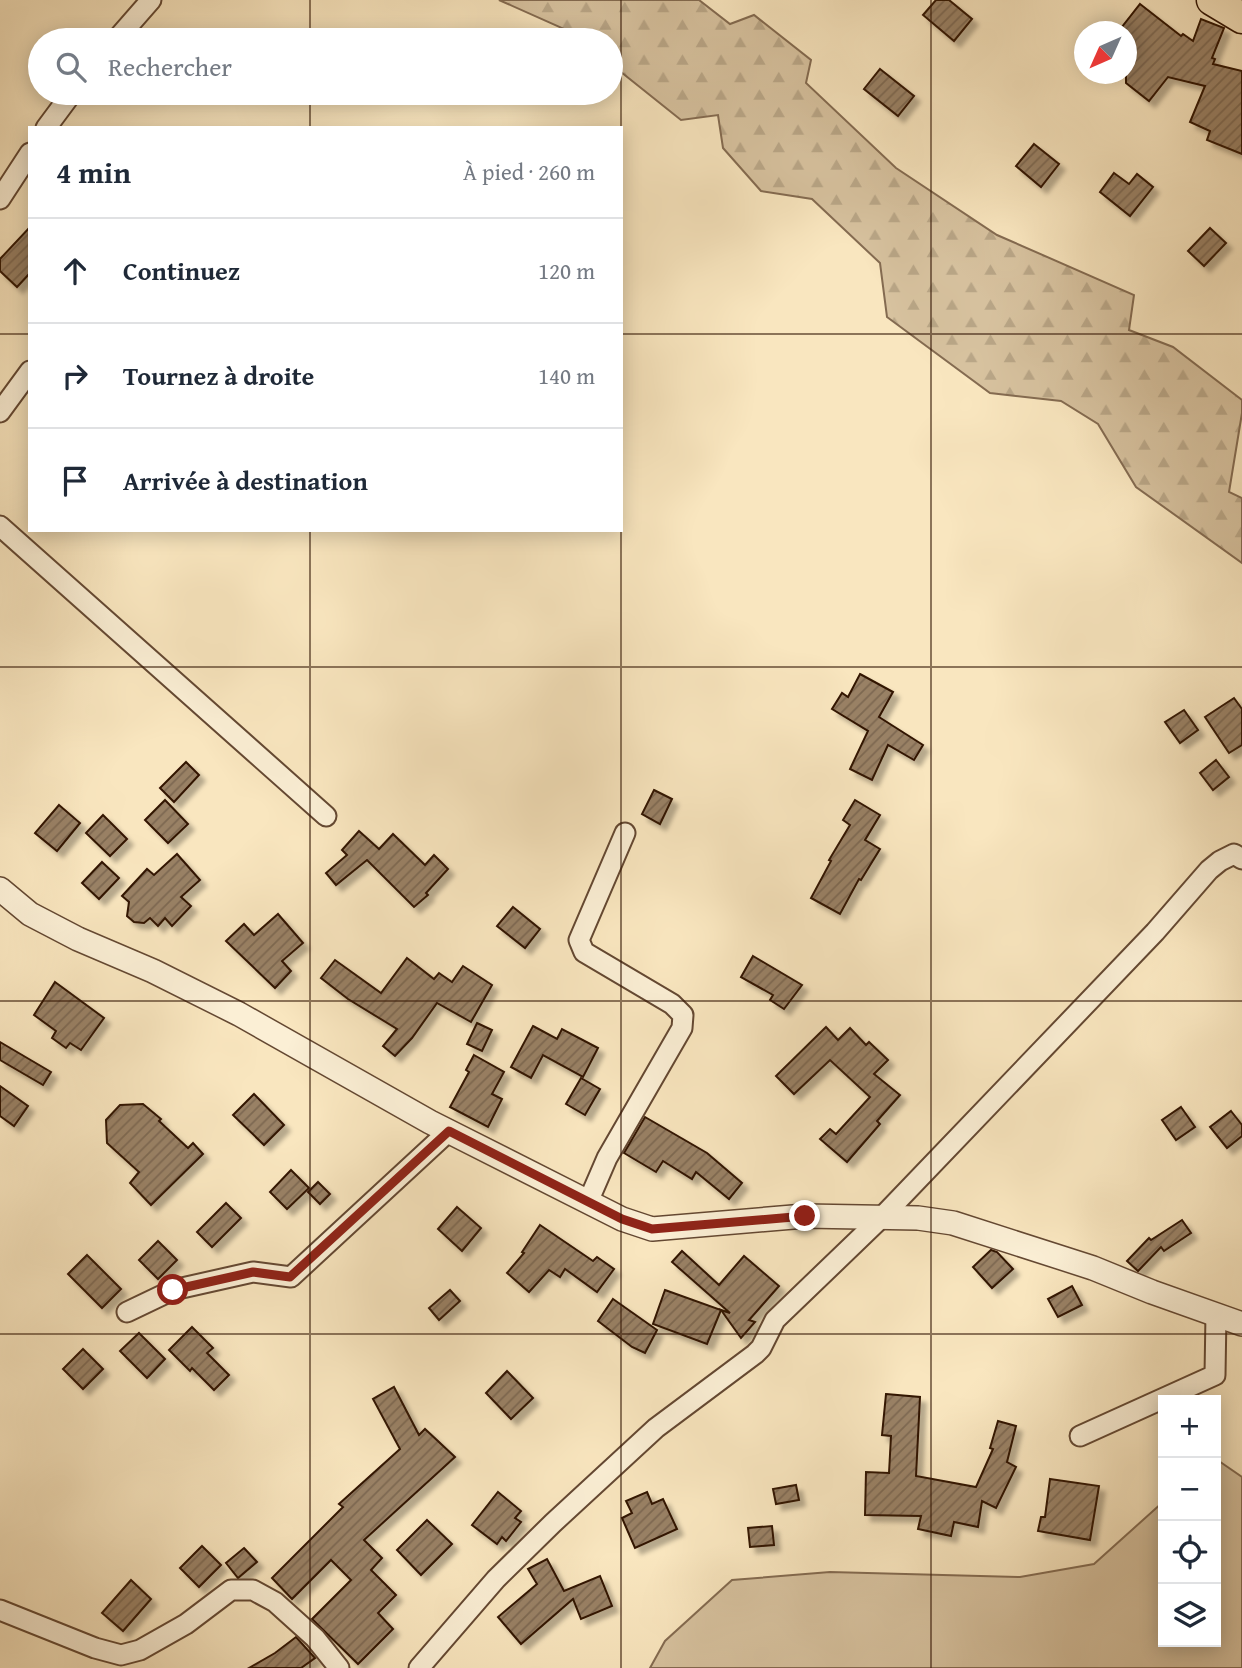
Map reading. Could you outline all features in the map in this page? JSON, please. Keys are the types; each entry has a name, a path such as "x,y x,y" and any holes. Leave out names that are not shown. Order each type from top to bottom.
{"main road":[{"path":"1212,0 1242,18"}],"street":[{"path":"126,28 151,0"},
{"path":"47,126 63,105"},
{"path":"0,199 28,156"},
{"path":"0,412 28,374"},
{"path":"0,526 326,816"},
{"path":"588,1202 625,1126 682,1028 683,1015 672,1004 584,952 579,940 625,833"},
{"path":"419,1668 462,1615 517,1556 656,1428 761,1348 775,1320 881,1218 1154,932 1209,870 1234,855 1242,859"},
{"path":"0,889 30,914 239,1014 449,1131 622,1219 652,1229 805,1216 918,1218 953,1223 1093,1268 1242,1324"},
{"path":"127,1312 173,1290 253,1272 290,1277 449,1131"},
{"path":"1080,1436 1215,1375 1216,1314"},
{"path":"0,1609 95,1648 121,1655 140,1650 174,1630 231,1590 253,1590 275,1602 315,1639 340,1668"}],"green space":[{"path":"499,0 699,0 730,24 754,15 811,60 806,83 896,168 997,235 1134,295 1129,330 1173,347 1242,400 1229,492 1242,498 1242,563 1136,487 1098,424 1061,401 990,393 887,317 880,263 812,199 761,191 723,148 718,115 681,120 623,74 623,28 562,28"},
{"path":"1221,1462 1242,1477 1242,1668 650,1668 665,1641 732,1580 830,1572 1020,1577 1094,1564 1158,1506 1158,1647 1221,1647"}],"building":[{"path":"936,0 949,0 972,19 954,41 923,15"},
{"path":"1140,4 1181,36 1183,34 1193,41 1201,19 1224,28 1212,58 1215,59 1213,64 1242,71 1242,154 1207,140 1210,131 1190,122 1205,86 1168,77 1149,101 1127,84 1137,84 1137,21 1127,21"},
{"path":"880,69 914,96 898,116 864,89"},
{"path":"1034,144 1059,164 1041,187 1016,166"},
{"path":"1114,173 1129,184 1137,174 1153,187 1130,216 1100,192"},
{"path":"1210,228 1226,243 1204,266 1188,251"},
{"path":"28,229 28,275 17,287 0,271 0,259"},
{"path":"860,674 893,692 879,717 923,745 914,760 888,745 872,780 850,769 868,731 832,709 842,693 848,697"},
{"path":"1234,698 1242,709 1242,745 1229,753 1205,717"},
{"path":"1184,710 1198,730 1180,743 1165,722"},
{"path":"1216,760 1229,777 1213,790 1200,773"},
{"path":"186,762 199,775 174,802 160,788"},
{"path":"654,790 672,799 660,824 642,814"},
{"path":"165,800 188,824 168,843 145,820"},
{"path":"855,800 880,815 865,840 880,849 861,880 859,879 840,914 811,898 850,825 843,820"},
{"path":"59,805 80,823 57,851 35,833"},
{"path":"103,815 127,839 110,856 86,833"},
{"path":"359,831 379,849 393,834 425,865 434,855 448,869 426,893 428,895 414,907 367,860 336,885 326,873 347,855 342,850"},
{"path":"177,854 200,880 181,897 191,906 172,926 165,918 158,926 150,918 144,923 134,922 127,916 129,902 122,896 147,869 154,875"},
{"path":"102,862 119,878 99,899 82,883"},
{"path":"513,907 540,929 525,948 497,926"},
{"path":"278,914 303,943 282,961 291,971 275,988 226,941 244,924 254,935"},
{"path":"753,956 802,985 784,1009 770,1000 773,995 741,977"},
{"path":"407,958 434,979 439,973 452,982 463,966 492,985 471,1022 437,1003 412,1038 395,1056 383,1046 397,1029 348,999 321,978 335,960 381,993"},
{"path":"55,982 104,1018 81,1050 70,1043 66,1048 52,1038 56,1031 34,1015"},
{"path":"477,1023 492,1030 482,1051 467,1044"},
{"path":"533,1026 557,1039 562,1029 598,1048 583,1077 543,1055 531,1078 511,1067"},
{"path":"826,1027 838,1040 850,1028 866,1045 869,1042 888,1060 874,1074 900,1095 877,1121 880,1124 847,1162 820,1139 830,1129 836,1134 870,1097 830,1060 794,1094 776,1076"},
{"path":"0,1042 51,1072 43,1085 0,1060"},
{"path":"474,1055 504,1072 492,1094 502,1099 488,1127 450,1107 469,1072 466,1070"},
{"path":"581,1078 600,1089 585,1115 566,1104"},
{"path":"0,1086 28,1106 14,1126 0,1116"},
{"path":"254,1094 284,1125 264,1145 233,1115"},
{"path":"143,1104 188,1148 193,1143 203,1154 151,1205 130,1183 139,1172 107,1143 106,1120 120,1105"},
{"path":"1181,1107 1195,1127 1176,1140 1162,1120"},
{"path":"1231,1111 1242,1125 1242,1136 1227,1148 1210,1127"},
{"path":"645,1117 707,1153 742,1183 729,1199 696,1172 692,1179 663,1161 656,1172 624,1153"},
{"path":"291,1170 309,1188 287,1209 270,1192"},
{"path":"318,1182 330,1194 320,1204 308,1192"},
{"path":"226,1203 241,1218 212,1247 197,1232"},
{"path":"457,1207 481,1228 462,1251 438,1229"},
{"path":"1182,1220 1191,1233 1164,1251 1161,1247 1138,1271 1127,1261 1149,1238 1151,1240"},
{"path":"540,1225 593,1261 597,1257 614,1269 597,1292 565,1269 560,1277 549,1270 529,1292 507,1273 524,1253 522,1252"},
{"path":"158,1241 177,1260 158,1279 139,1260"},
{"path":"991,1250 997,1252 1013,1269 992,1288 973,1267"},
{"path":"682,1251 719,1285 744,1256 779,1286 749,1320 755,1322 741,1338 721,1310 730,1313 672,1262"},
{"path":"87,1255 121,1289 102,1308 68,1274"},
{"path":"1072,1286 1082,1305 1058,1317 1048,1299"},
{"path":"450,1290 460,1301 439,1320 429,1308"},
{"path":"665,1290 721,1310 707,1344 653,1324"},
{"path":"613,1299 657,1330 645,1353 632,1347 598,1321"},
{"path":"192,1327 213,1348 207,1353 229,1375 214,1390 169,1350"},
{"path":"139,1333 165,1359 147,1378 120,1351"},
{"path":"83,1349 103,1369 83,1389 63,1369"},
{"path":"507,1371 533,1398 511,1419 486,1393"},
{"path":"394,1387 419,1435 425,1429 455,1457 364,1540 382,1558 371,1570 396,1595 378,1613 393,1629 358,1664 312,1619 351,1580 331,1560 292,1599 272,1578 343,1507 339,1504 400,1449 373,1399"},
{"path":"886,1394 920,1397 916,1476 976,1487 993,1449 990,1448 998,1421 1016,1426 1007,1462 1016,1467 996,1508 982,1501 978,1527 954,1522 951,1536 918,1529 921,1516 865,1515 866,1472 889,1473 891,1436 882,1435"},
{"path":"1050,1479 1099,1486 1090,1540 1038,1531 1041,1517 1045,1517"},
{"path":"796,1485 799,1500 776,1504 773,1489"},
{"path":"498,1492 521,1511 515,1518 521,1522 506,1541 502,1537 497,1544 472,1525"},
{"path":"647,1492 652,1504 663,1499 677,1529 635,1548 622,1518 632,1513 626,1501"},
{"path":"427,1520 452,1544 421,1575 397,1550"},
{"path":"772,1526 774,1545 750,1547 748,1528"},
{"path":"202,1546 221,1565 199,1587 180,1568"},
{"path":"244,1548 257,1562 238,1578 226,1563"},
{"path":"547,1559 564,1591 600,1576 612,1606 581,1619 573,1599 521,1644 498,1617 537,1584 528,1569"},
{"path":"131,1580 151,1599 123,1631 102,1613"},
{"path":"296,1637 315,1658 301,1668 249,1668 275,1653"}],"route":[{"path":"173,1290 253,1272 290,1277 449,1131 622,1219 652,1229 805,1216"}]}
